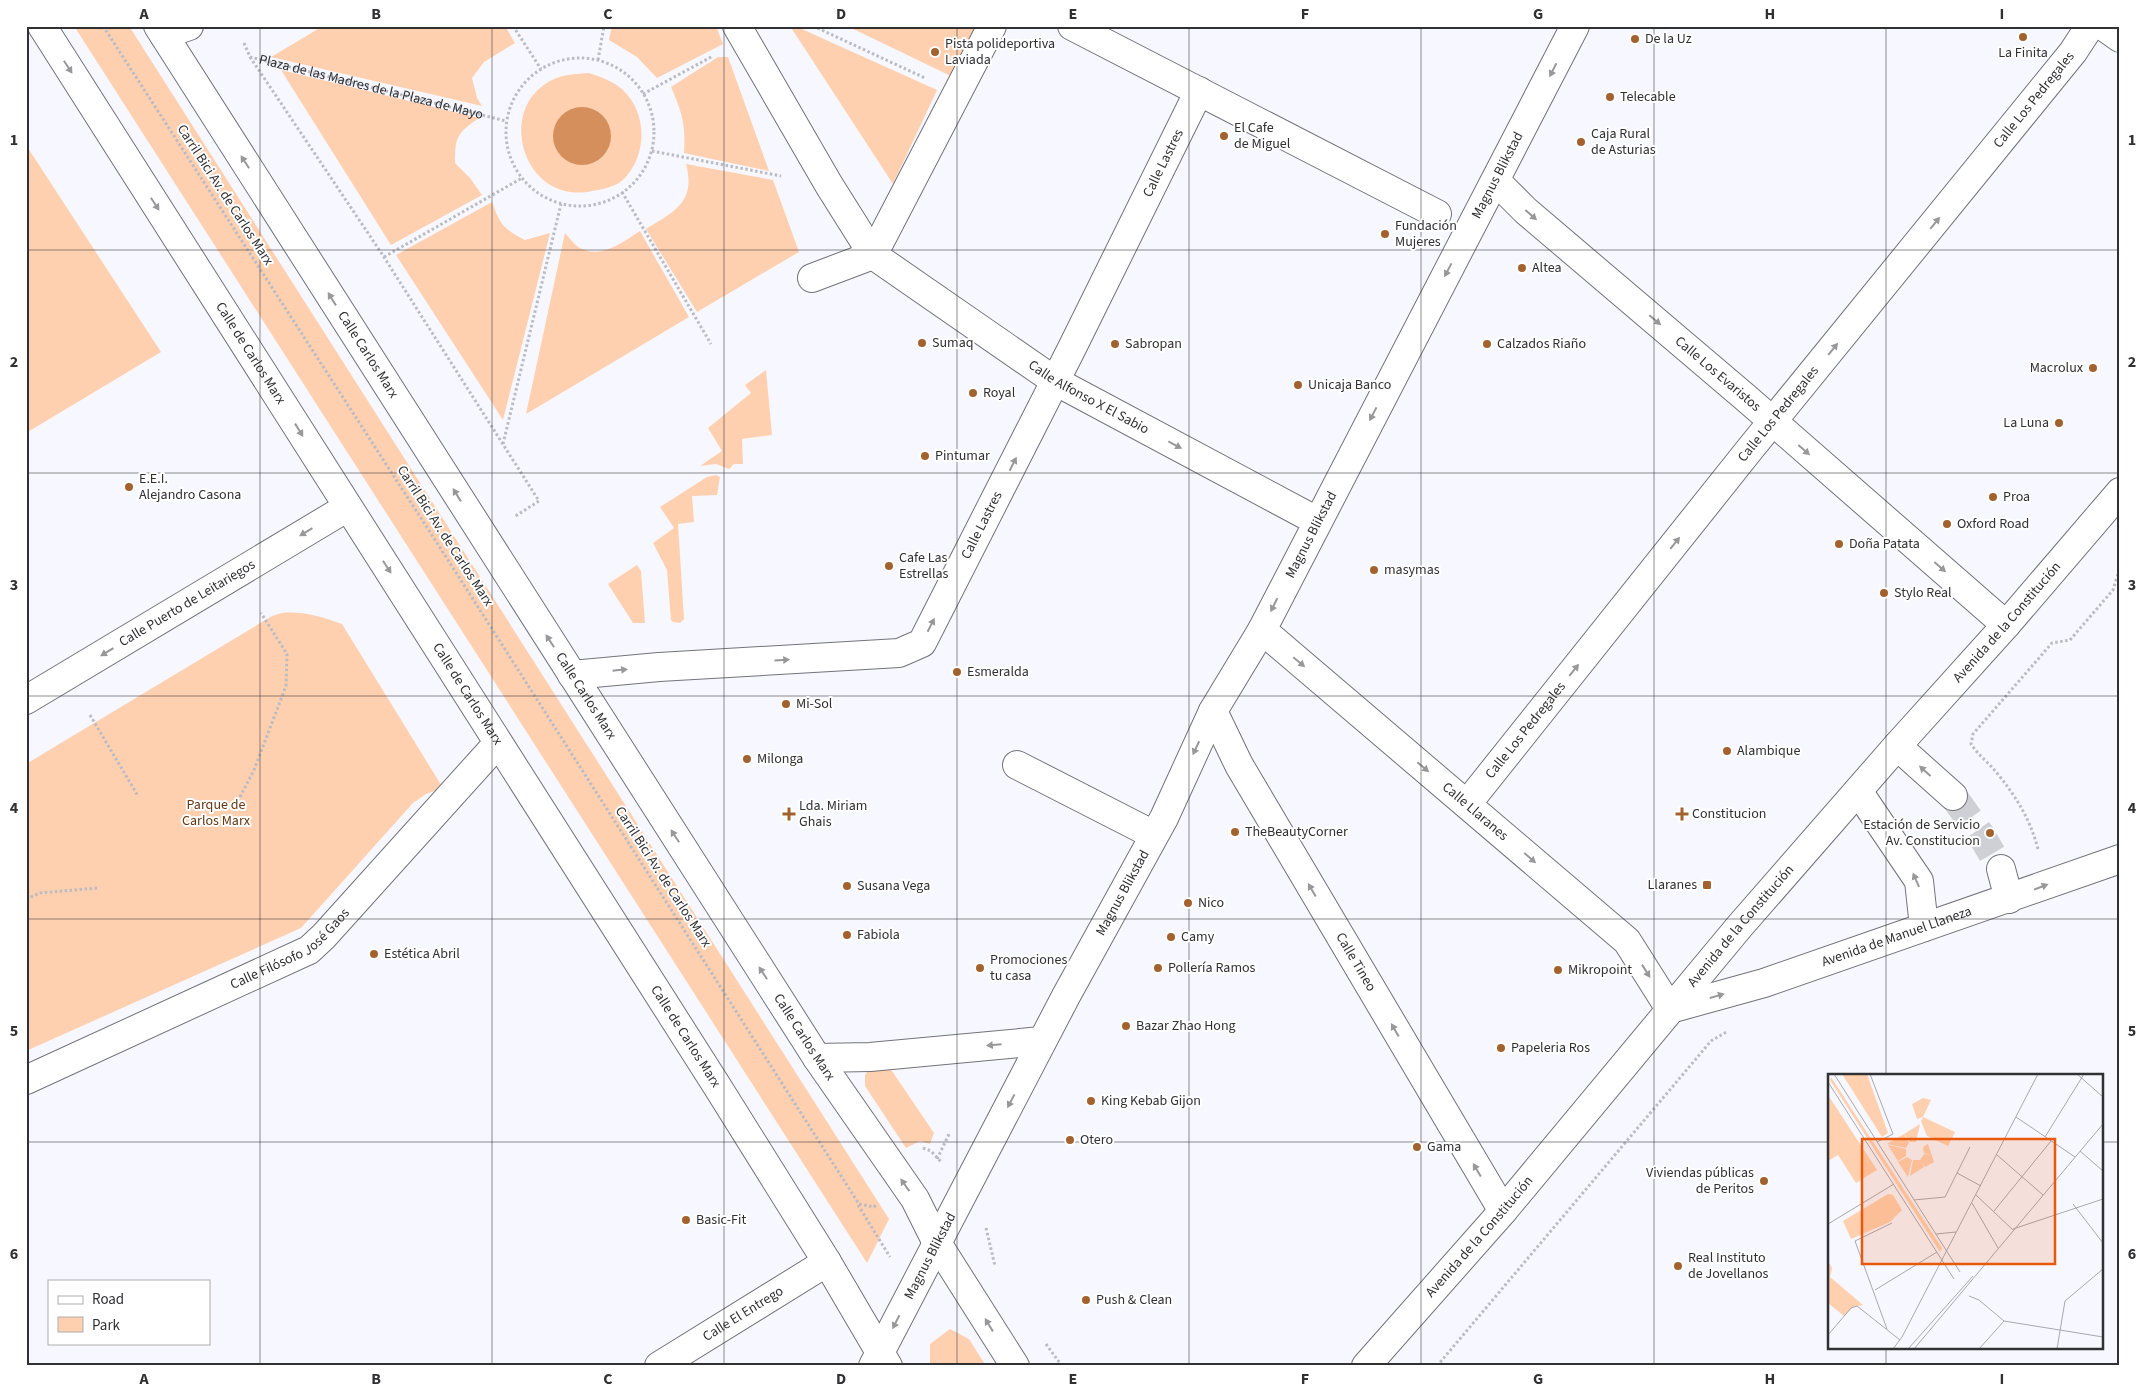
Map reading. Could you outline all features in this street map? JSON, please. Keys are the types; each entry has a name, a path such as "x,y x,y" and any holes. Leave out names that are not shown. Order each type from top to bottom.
{"street":[{"name":"Calle de Carlos Marx","path":"42,26 827,1262 880,1362"},
{"path":"812,278 873,255 992,26"},
{"path":"1072,26 1437,214"},
{"name":"Magnus Blikstad","path":"880,1362 937,1242 1042,1041 1164,818 1213,711 1262,630 1575,26"},
{"name":"Calle Los Pedregales","path":"1467,804 2073,52 2090,26"},
{"path":"2103,26 2120,38"},
{"name":"Calle Carlos Marx","path":"170,29 483,536 818,1058 915,1199 937,1242 1015,1366"},
{"path":"741,33 829,185 873,255"},
{"name":"Calle Lastres","path":"572,675 659,667 899,653 922,642 1199,92"},
{"name":"Calle Los Evaristos","path":"1496,181 1526,211 1773,422 2006,625"},
{"name":"Calle Alfonso X El Sabio","path":"873,255 1055,381 1317,521"},
{"name":"Avenida de la Constitución","path":"1366,1366 1503,1211 1670,1009 1858,791 2006,625 2120,492"},
{"name":"Calle Puerto de Leitariegos","path":"26,700 348,507"},
{"name":"Calle Llaranes","path":"1262,630 1627,941 1670,1009"},
{"name":"Calle Tineo","path":"1213,711 1239,766 1503,1211"},
{"name":"Calle Filósofo José Gaos","path":"26,1080 309,950 324,936 498,743"},
{"path":"1897,746 1952,796"},
{"path":"1017,766 1154,836"},
{"path":"1858,791 1919,881 1924,927"},
{"name":"Avenida de Manuel Llaneza","path":"1670,1009 1764,983 2120,859"},
{"path":"2002,870 2009,899"},
{"path":"818,1058 870,1057 1042,1041"},
{"name":"Calle El Entrego","path":"660,1366 827,1262"}],"path":[{"name":"Carril Bici Av. de Carlos Marx","path":"103,26 448,560 766,1058 893,1261"},
{"path":"514,26 541,69"},
{"path":"598,60 604,26"},
{"path":"813,26 957,93"},
{"path":"644,94 741,33"},
{"name":"Plaza de las Madres de la Plaza de Mayo","path":"244,43 250,57 506,121"},
{"path":"250,57 384,257 539,501 483,536"},
{"path":"578,58 598,60 616,68 631,78 644,94 651,112 654,132 652,151 644,170 631,187 614,198 597,205 579,207 561,204 543,198 516,170 506,146 506,121 512,101 524,83 541,69 559,61 578,58"},
{"path":"652,151 829,185"},
{"path":"384,257 522,178"},
{"path":"622,192 711,344"},
{"path":"503,445 561,204"},
{"path":"240,797 254,770 286,686 287,654 261,613"},
{"path":"90,715 138,796"},
{"path":"26,900 40,893 97,888"}],"green space":[{"path":"74,26 129,26 889,1219 867,1263"},
{"path":"323,26 505,26 515,43 484,62 472,78 477,98 482,106 271,57"},
{"path":"612,26 716,26 723,44 657,78 637,57 609,40"},
{"path":"790,26 795,26 937,90 893,184"},
{"name":"Pista polideportiva Laviada","path":"847,26 982,26 955,78"},
{"path":"718,57 728,57 769,171 684,153 682,119 671,87"},
{"path":"281,70 479,118 459,136 455,163 470,178 482,195 391,245"},
{"path":"589,73 615,84 631,100 640,122 642,134 640,147 632,169 621,182 592,191 568,192 549,184 534,170 525,152 521,132 524,112 534,94 552,80 566,75"},
{"path":"26,145 161,352 26,433"},
{"path":"686,164 773,180 799,252 697,312 646,229 666,217 681,204 688,188"},
{"path":"492,202 500,221 512,233 525,240 550,233 503,420 396,255"},
{"path":"640,231 689,317 526,414 565,233 580,248 596,252 611,248"},
{"path":"766,370 772,435 742,439 743,464 734,464 729,469 716,464 700,466 722,451 708,428 751,393 745,385"},
{"path":"716,475 720,477 717,495 692,496 694,522 678,524 684,619 680,623 673,622 671,620 667,570 653,543 674,528 660,507 707,477"},
{"path":"637,565 641,571 645,623 633,623 608,584"},
{"name":"Parque de Carlos Marx","path":"282,613 305,614 342,624 443,788 426,794 413,803 301,928 26,1051 26,764 272,616"},
{"path":"869,1069 889,1069 892,1071 934,1133 930,1144 920,1141 906,1148 865,1086 865,1075"},
{"path":"950,1329 969,1339 986,1366 930,1366 930,1344"}],"shaded area":[{"path":"576,107 588,107 603,115 611,130 611,142 603,157 588,165 576,165 561,157 553,142 553,130 561,115"}],"tunnel":[{"path":"1953,796 1981,835 2001,869"}],"place":[{"name":"La Finita","path":"2023,37"},
{"name":"De la Uz","path":"1635,39"},
{"name":"Pista polideportiva Laviada","path":"935,52"},
{"name":"Telecable","path":"1610,97"},
{"name":"El Cafe de Miguel","path":"1224,136"},
{"name":"Caja Rural de Asturias","path":"1581,142"},
{"name":"Fundación Mujeres","path":"1385,234"},
{"name":"Altea","path":"1522,268"},
{"name":"Sumaq","path":"922,343"},
{"name":"Sabropan","path":"1115,344"},
{"name":"Calzados Riaño","path":"1487,344"},
{"name":"Macrolux","path":"2093,368"},
{"name":"Unicaja Banco","path":"1298,385"},
{"name":"Royal","path":"973,393"},
{"name":"La Luna","path":"2059,423"},
{"name":"Pintumar","path":"925,456"},
{"name":"E.E.I. Alejandro Casona","path":"129,487"},
{"name":"Proa","path":"1993,497"},
{"name":"Oxford Road","path":"1947,524"},
{"name":"Doña Patata","path":"1839,544"},
{"name":"Cafe Las Estrellas","path":"889,566"},
{"name":"masymas","path":"1374,570"},
{"name":"Stylo Real","path":"1884,593"},
{"name":"Esmeralda","path":"957,672"},
{"name":"Mi-Sol","path":"786,704"},
{"name":"Alambique","path":"1727,751"},
{"name":"Milonga","path":"747,759"},
{"name":"Lda. Miriam Ghais","path":"789,814"},
{"name":"Constitucion","path":"1682,814"},
{"name":"TheBeautyCorner","path":"1235,832"},
{"name":"Estación de Servicio Av. Constitucion","path":"1990,833"},
{"name":"Llaranes","path":"1707,885"},
{"name":"Susana Vega","path":"847,886"},
{"name":"Nico","path":"1188,903"},
{"name":"Fabiola","path":"847,935"},
{"name":"Camy","path":"1171,937"},
{"name":"Estética Abril","path":"374,954"},
{"name":"Promociones tu casa","path":"980,968"},
{"name":"Pollería Ramos","path":"1158,968"},
{"name":"Mikropoint","path":"1558,970"},
{"name":"Bazar Zhao Hong","path":"1126,1026"},
{"name":"Papeleria Ros","path":"1501,1048"},
{"name":"King Kebab Gijon","path":"1091,1101"},
{"name":"Otero","path":"1070,1140"},
{"name":"Gama","path":"1417,1147"},
{"name":"Viviendas públicas de Peritos","path":"1764,1181"},
{"name":"Basic-Fit","path":"686,1220"},
{"name":"Real Instituto de Jovellanos","path":"1678,1266"},
{"name":"Push & Clean","path":"1086,1300"}]}
